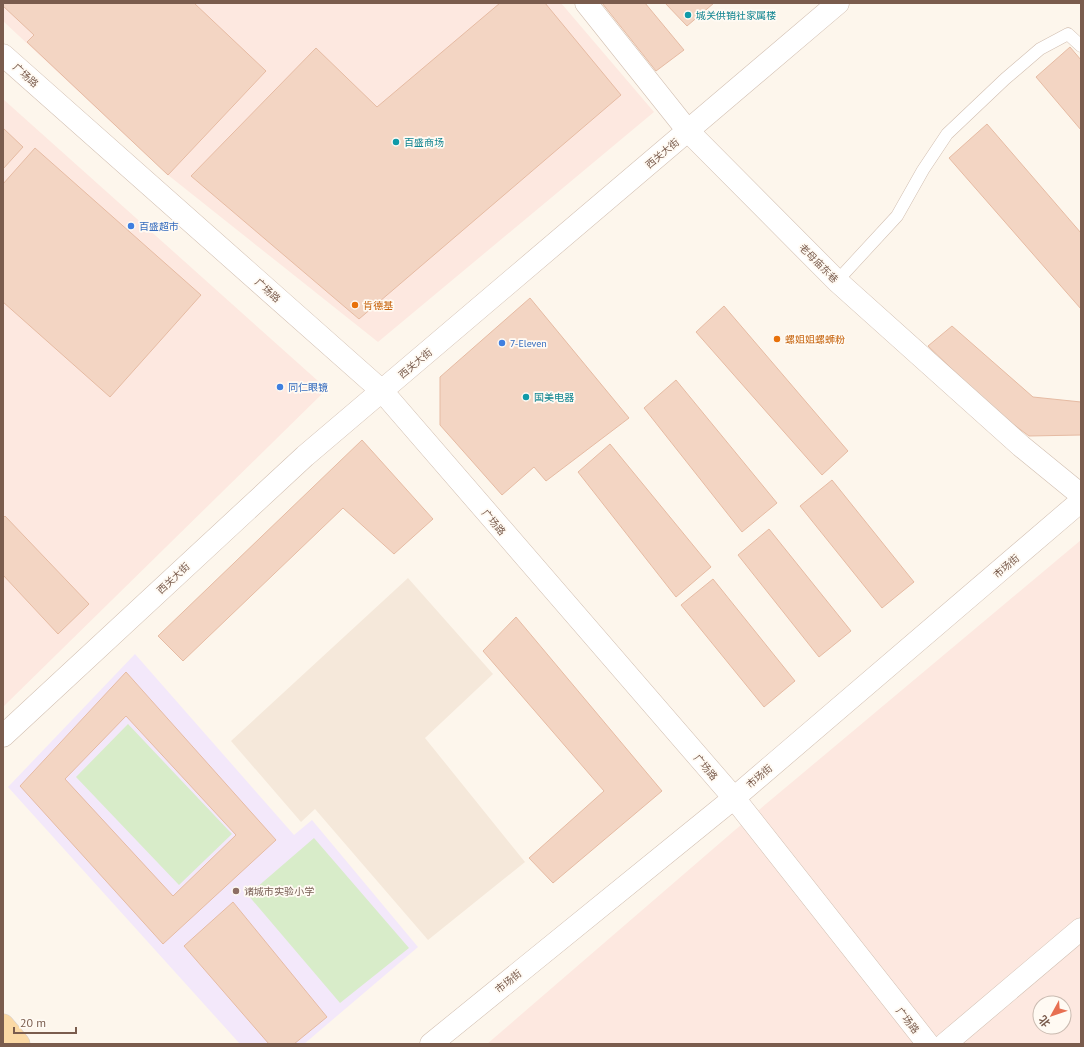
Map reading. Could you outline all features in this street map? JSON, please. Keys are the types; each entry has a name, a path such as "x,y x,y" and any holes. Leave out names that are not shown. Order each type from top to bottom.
{"main road":[{"path":"3,1025 19,1044"}],"street":[{"name":"老母庙东巷","path":"586,3 688,131 837,281 1021,446 1081,494"},
{"name":"西关大街","path":"3,736 305,456 838,3"},
{"name":"广场路","path":"3,54 382,391 734,798 928,1044"},
{"name":"市场街","path":"431,1044 734,798 1081,501"},
{"path":"945,1044 1081,929"}],"lane":[{"path":"837,281 897,216 923,170 947,134 1040,48 1068,34 1081,46"}],"shaded area":[{"path":"3,3 561,3 654,112 378,342 168,175 3,21"},
{"path":"3,99 327,389 3,707"},
{"path":"1081,540 1081,1044 487,1044 735,830"},
{"path":"408,578 493,674 425,738 525,862 428,940 315,809 301,822 231,741"},
{"name":"诸城市实验小学","path":"135,654 294,835 312,820 418,947 304,1044 240,1044 8,787"}],"green space":[{"path":"128,724 232,834 179,885 76,777"},
{"path":"314,838 409,948 340,1003 248,895"}],"building":[{"path":"3,3 194,3 266,71 168,175 27,42 34,35 3,6"},
{"name":"百盛商场","path":"500,3 545,3 621,95 359,319 191,176 316,48 377,107"},
{"path":"602,3 645,3 684,50 656,71"},
{"name":"城关供销社家属楼","path":"665,3 714,3 687,26"},
{"path":"1070,47 1081,60 1081,130 1036,77"},
{"path":"987,124 1081,233 1081,309 949,158"},
{"path":"3,128 23,147 3,169"},
{"path":"35,148 201,295 110,397 3,302 3,184"},
{"name":"国美电器","path":"530,298 629,418 546,481 534,467 502,495 440,425 440,377"},
{"path":"724,306 848,451 822,475 696,332"},
{"path":"952,326 1033,397 1081,402 1081,435 1029,436 997,412 928,346"},
{"path":"676,380 777,503 742,532 644,408"},
{"path":"362,440 433,519 394,554 343,508 183,661 158,636"},
{"path":"610,444 711,567 676,597 578,472"},
{"path":"832,480 914,582 882,608 800,506"},
{"path":"5,516 89,604 58,634 3,575 3,518"},
{"path":"769,529 851,631 819,657 738,555"},
{"path":"713,579 795,681 764,707 681,605"},
{"path":"516,617 662,791 553,883 529,858 604,791 483,651"},
{"path":"126,672 276,840 163,944 20,786","holes":["126,716 236,835 173,896 65,779"]},
{"path":"233,902 327,1017 294,1044 269,1044 184,946"}],"place":[{"name":"城关供销社家属楼","path":"688,15"},
{"name":"百盛商场","path":"396,142"},
{"name":"百盛超市","path":"131,226"},
{"name":"肯德基","path":"355,305"},
{"name":"螺姐姐螺蛳粉","path":"777,339"},
{"name":"7-Eleven","path":"502,343"},
{"name":"同仁眼镜","path":"280,387"},
{"name":"国美电器","path":"526,397"},
{"name":"诸城市实验小学","path":"236,891"}]}
